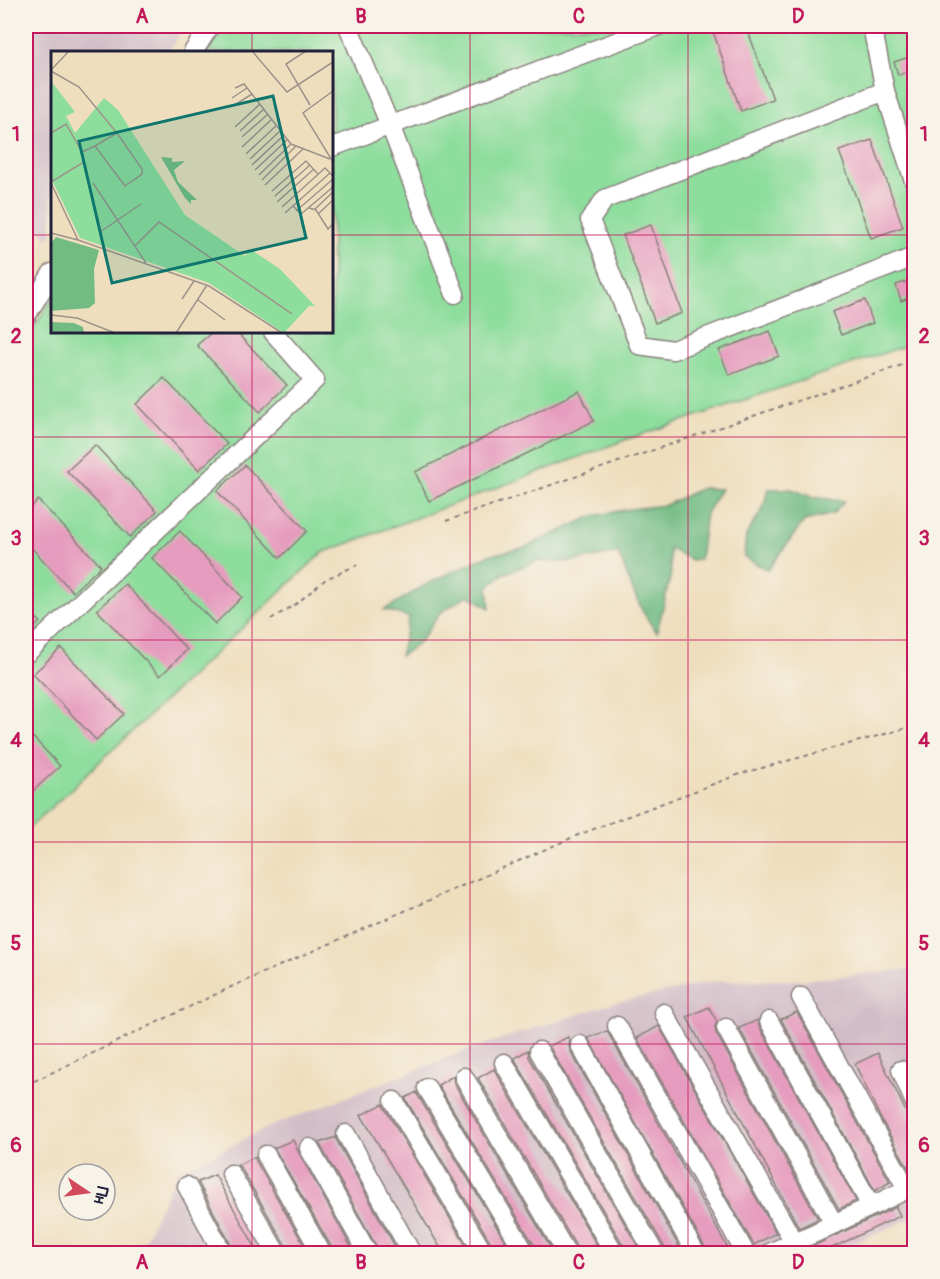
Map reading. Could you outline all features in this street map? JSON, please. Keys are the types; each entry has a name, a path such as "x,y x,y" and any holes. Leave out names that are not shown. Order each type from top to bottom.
{"street":[{"path":"194,51 210,26"},
{"path":"348,26 390,125 455,294"},
{"path":"872,26 885,91 915,181"},
{"path":"333,147 656,27"},
{"path":"885,91 605,199 590,220 639,345 673,350 915,257"},
{"path":"26,316 51,275"},
{"path":"26,654 315,380 274,333"},
{"path":"768,1254 911,1187 801,997"},
{"path":"664,1013 794,1242"},
{"path":"770,1021 871,1206"},
{"path":"617,1026 746,1254"},
{"path":"726,1028 834,1224"},
{"path":"580,1045 696,1254"},
{"path":"539,1051 655,1254"},
{"path":"504,1063 615,1254"},
{"path":"901,1070 915,1101"},
{"path":"464,1077 567,1254"},
{"path":"427,1088 526,1254"},
{"path":"394,1101 484,1254"},
{"path":"346,1134 412,1254"},
{"path":"309,1148 368,1254"},
{"path":"266,1155 322,1254"},
{"path":"231,1174 277,1254"},
{"path":"187,1186 215,1251"}],"path":[{"path":"446,521 915,361"},
{"path":"271,619 296,604 326,579 357,565"},
{"path":"26,1085 231,987 578,836 740,774 915,726"}],"shaded area":[{"path":"26,26 185,26 169,51 51,51 51,234 48,239 26,215"},
{"path":"914,969 914,1217 832,1253 138,1254 177,1172 269,1127 470,1049 614,1003 716,981 803,980"}],"green space":[{"path":"225,26 914,26 914,343 625,440 322,553 26,831 26,341 51,300 51,333 333,333 333,51 209,51"},
{"path":"702,488 721,489 706,513 700,559 691,560 669,548 671,574 657,632 639,604 618,553 568,562 538,561 503,574 488,587 490,608 468,595 441,612 418,644 400,656 409,617 384,610 429,583 489,555 524,548 593,516 666,505"},
{"path":"768,489 791,489 812,497 844,501 833,514 804,521 768,570 744,557 746,535 763,509"}],"building":[{"path":"711,26 746,26 773,99 741,111"},
{"path":"915,55 915,69 898,75 894,62"},
{"path":"872,140 903,227 871,238 839,151"},
{"path":"651,225 682,313 655,323 623,235"},
{"path":"915,279 915,296 901,301 896,285"},
{"path":"865,300 873,323 841,335 832,312"},
{"path":"770,331 779,356 729,375 719,350"},
{"path":"211,333 237,333 287,385 260,412 197,345"},
{"path":"164,378 227,444 199,470 137,404"},
{"path":"579,391 594,421 429,501 415,472"},
{"path":"95,445 157,511 130,537 67,471"},
{"path":"245,465 307,531 280,558 217,491"},
{"path":"38,500 101,566 73,592 26,542 26,512"},
{"path":"180,531 242,597 215,624 152,558"},
{"path":"125,584 187,650 160,676 97,610"},
{"path":"26,606 40,622 26,636"},
{"path":"61,648 124,714 96,740 33,674"},
{"path":"26,730 60,766 32,792 26,785"},
{"path":"709,1007 717,1022 716,1033 818,1219 799,1228 687,1017"},
{"path":"797,1012 890,1182 875,1191 781,1019"},
{"path":"758,1020 759,1026 856,1201 839,1209 739,1028"},
{"path":"659,1026 776,1233 754,1245 637,1038"},
{"path":"607,1031 731,1254 707,1254 588,1038"},
{"path":"568,1037 570,1050 683,1254 666,1254 665,1248 549,1046"},
{"path":"528,1050 529,1057 642,1254 626,1254 625,1248 514,1058"},
{"path":"878,1053 915,1131 915,1169 910,1171 880,1117 855,1064"},
{"path":"494,1069 602,1254 578,1254 577,1248 478,1078"},
{"path":"453,1076 454,1083 554,1254 537,1254 536,1248 438,1085"},
{"path":"417,1092 513,1254 495,1254 494,1248 405,1098"},
{"path":"383,1104 471,1254 444,1254 361,1115"},
{"path":"336,1137 399,1254 379,1254 319,1143"},
{"path":"293,1140 355,1254 333,1254 332,1248 274,1148"},
{"path":"255,1157 309,1254 288,1254 287,1248 241,1168 237,1165"},
{"path":"215,1175 259,1254 234,1254 198,1182"},
{"path":"896,1207 900,1216 819,1254 796,1254"}]}
